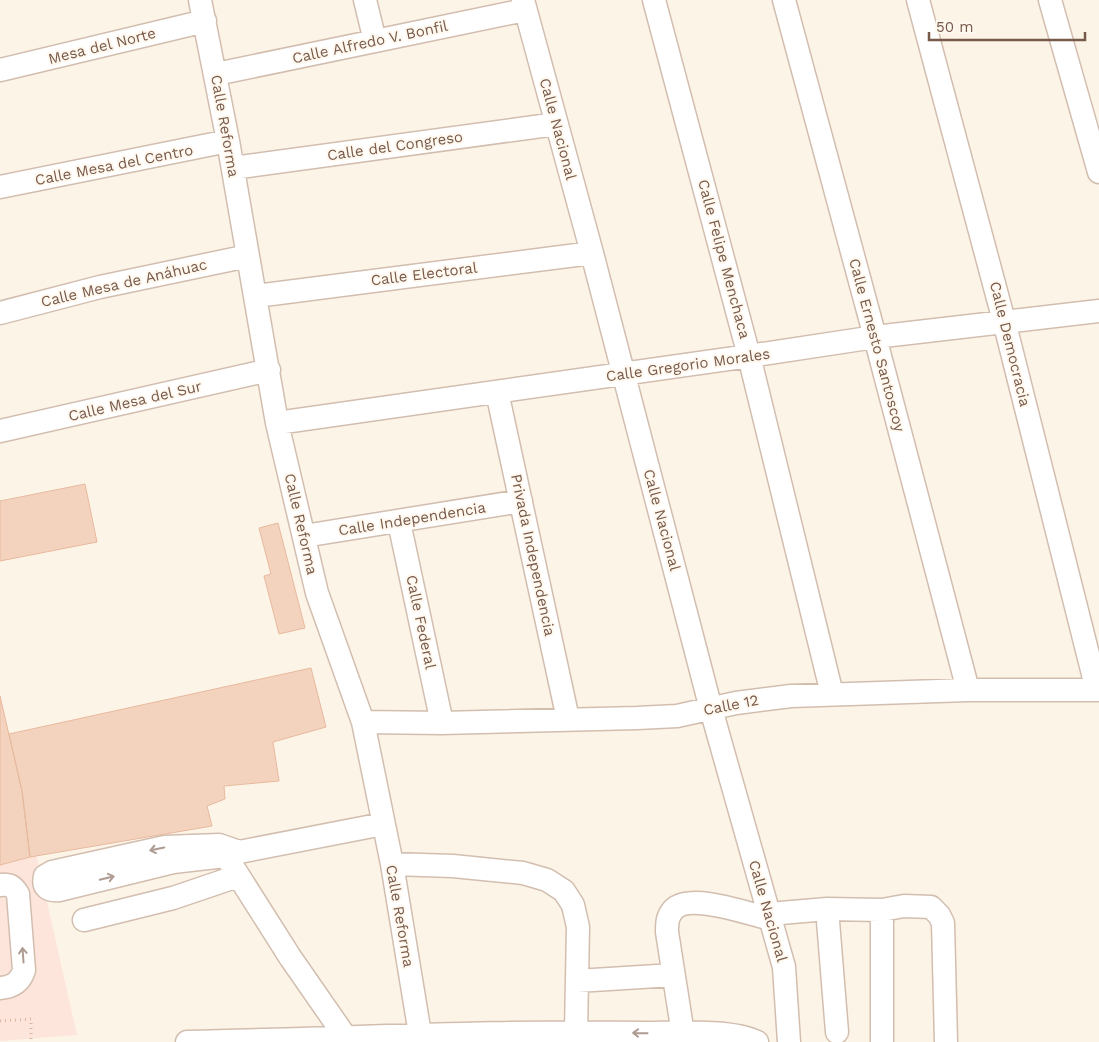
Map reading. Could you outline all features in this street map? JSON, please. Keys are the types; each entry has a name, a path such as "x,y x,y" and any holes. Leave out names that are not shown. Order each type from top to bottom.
{"street":[{"path":"365,0 375,41"},
{"name":"Calle Felipe Menchaca","path":"654,0 750,356 832,694"},
{"name":"Calle Ernesto Santoscoy","path":"784,0 968,690"},
{"name":"Calle Democracia","path":"918,0 1004,321 1098,690"},
{"path":"1050,0 1099,172"},
{"name":"Calle Alfredo V. Bonfil","path":"216,74 375,41 524,5"},
{"name":"Calle Nacional","path":"524,5 592,253 711,709 784,967 788,1042"},
{"name":"Mesa del Norte","path":"0,70 202,10"},
{"name":"Calle Reforma","path":"202,10 216,74 277,423 317,593 363,722 392,864 420,1039"},
{"name":"Calle del Congreso","path":"233,168 556,124"},
{"name":"Calle Mesa del Centro","path":"0,188 228,141"},
{"name":"Calle Electoral","path":"256,296 592,253"},
{"name":"Calle Mesa de Anáhuac","path":"0,313 100,287 248,256"},
{"name":"Calle Gregorio Morales","path":"277,423 875,337 1099,311"},
{"name":"Calle Mesa del Sur","path":"0,432 269,370"},
{"name":"Privada Independencia","path":"498,392 568,719"},
{"name":"Calle Independencia","path":"304,536 521,501"},
{"name":"Calle Federal","path":"399,522 442,723"},
{"name":"Calle 12","path":"363,722 442,723 677,716 765,698 968,690 1098,690"},
{"path":"228,851 165,847 52,872 45,876 44,882 48,890 60,890 173,862 383,824"},
{"path":"228,851 238,876 290,957 348,1040"},
{"path":"392,864 453,866 523,873 548,880 564,891 573,905 578,927 576,1032"},
{"path":"84,920 173,898 238,876"},
{"path":"0,885 8,884 14,887 18,894 24,970 22,977 15,984 0,988"},
{"path":"683,1034 673,974 667,920 673,910 679,906 689,903 705,904 769,917 827,909 882,910 904,906 931,908 939,914 943,923 946,1042"},
{"path":"827,909 837,1032"},
{"path":"882,910 882,1042"},
{"path":"577,980 673,974"},
{"path":"187,1042 420,1039 576,1032 728,1034 757,1042"}],"path":[{"path":"0,1021 31,1019 31,1042"}],"shaded area":[{"path":"0,696 22,791 77,1035 0,1041"}],"building":[{"path":"85,484 97,542 0,561 0,501"},
{"path":"278,523 305,628 279,634 264,576 271,574 259,528"},
{"path":"311,668 326,727 273,742 279,781 224,786 225,799 207,806 212,826 30,857 22,791 9,734"},
{"path":"0,696 22,791 30,857 0,865"}]}
